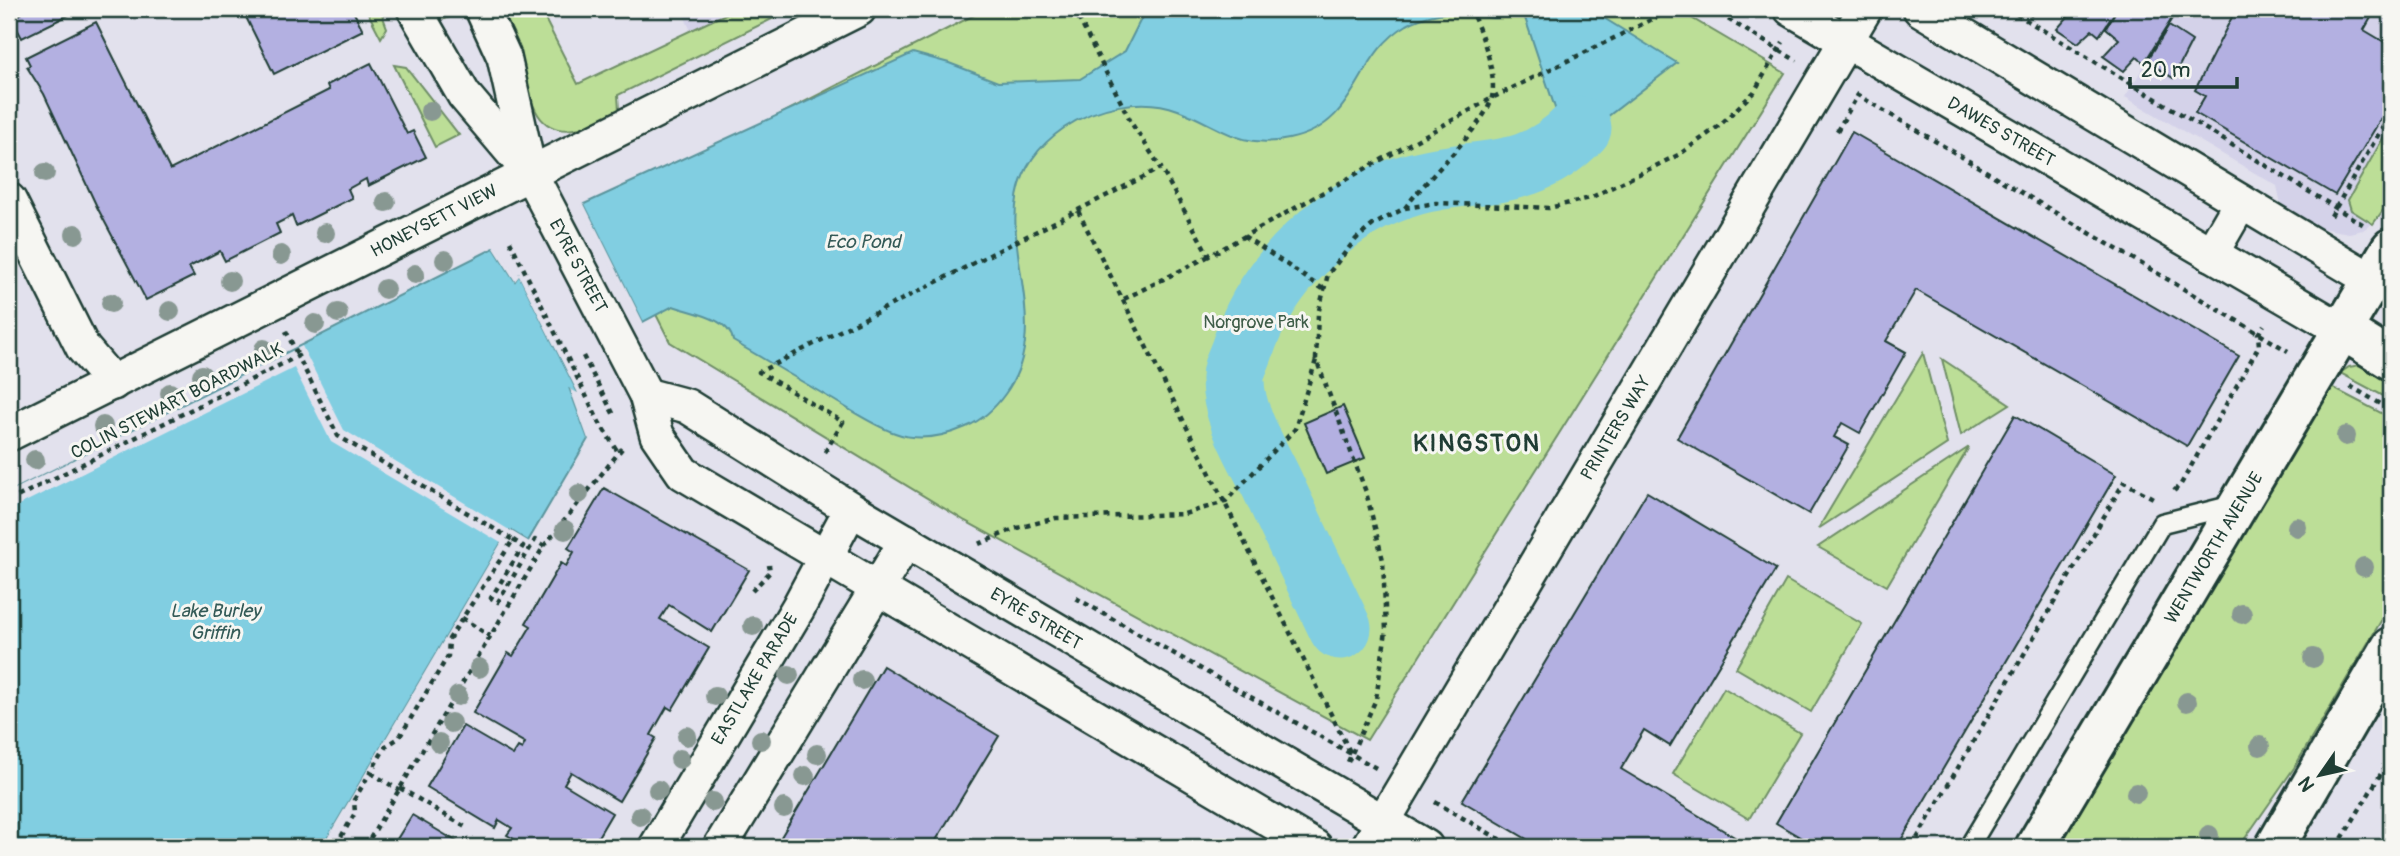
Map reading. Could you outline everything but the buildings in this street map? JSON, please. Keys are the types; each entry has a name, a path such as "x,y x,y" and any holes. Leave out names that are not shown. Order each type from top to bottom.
{"main road":[{"name":"WENTWORTH AVENUE","path":"2035,847 2344,331 2382,287 2380,238"},
{"path":"2344,331 2391,360"},
{"path":"2275,847 2391,647"}],"street":[{"name":"EYRE STREET","path":"414,9 464,95 530,173"},
{"name":"EYRE STREET","path":"482,9 504,57 530,173 646,395 657,435 683,473 1315,847"},
{"name":"HONEYSETT VIEW","path":"9,434 859,9"},
{"name":"DAWES STREET","path":"1791,9 2344,331"},
{"name":"PRINTERS WAY","path":"1375,835 1865,9"},
{"path":"1920,9 2382,287"},
{"path":"9,200 83,348 113,383"},
{"path":"2211,254 2241,202"},
{"name":"EYRE STREET","path":"646,395 687,406 1375,835 1426,847"},
{"name":"EASTLAKE PARADE","path":"656,847 825,559 851,509"},
{"path":"720,847 905,541"}],"lane":[{"path":"1969,847 2162,523 2240,504"}],"path":[{"path":"1074,9 1132,124 1161,169 1209,256"},
{"path":"1405,208 1479,121 1492,98 1489,60 1470,9"},
{"path":"1124,299 1209,256 1504,91 1673,9"},
{"path":"967,549 1014,529 1056,518 1184,514 1225,502 1295,429 1316,359 1322,289 1328,274 1356,239 1373,225 1405,208 1436,203 1549,208 1590,198 1680,155 1754,92 1778,50 1711,9"},
{"path":"2008,9 2336,208 2380,238"},
{"path":"1871,103 2258,334 2259,346 2181,484 2171,493"},
{"path":"2336,208 2391,113"},
{"path":"819,462 843,422 759,372 1161,169"},
{"path":"1078,211 1351,754"},
{"path":"1244,236 1322,289"},
{"path":"365,847 544,546 618,452 599,422 510,241"},
{"path":"281,321 298,356"},
{"name":"COLIN STEWART BOARDWALK","path":"9,501 298,356 338,436 513,540"},
{"path":"1316,359 1366,492 1383,560 1386,631 1376,699 1351,754"},
{"path":"1912,847 2124,482 2160,502"},
{"path":"335,847 355,813 354,800 386,746 399,738 448,656 449,639 513,540 523,546 491,598 498,602 536,540 544,546"},
{"path":"752,591 758,581"},
{"path":"1064,590 1513,847"},
{"path":"462,618 490,636"},
{"path":"2337,847 2391,757"},
{"path":"371,772 467,828"}],"shaded area":[{"path":"681,9 736,9 691,31"},
{"path":"2179,9 2391,9 2391,199 2377,220 2363,230 2349,233 2320,228 2281,204 2277,186 2125,97"}],"green space":[{"path":"366,9 380,9 387,28 381,38"},
{"path":"430,9 460,9 455,15 445,19 434,15"},
{"path":"514,9 540,9 578,84 736,9 792,9 618,95 619,110 600,120 580,128 562,130 549,125 533,105 519,46 505,17"},
{"name":"Norgrove Park","path":"986,9 1676,9 1785,73 1367,740 965,521 670,342 601,206"},
{"path":"394,65 406,67 459,135 435,147"},
{"path":"2391,124 2391,199 2373,224 2351,210 2348,200"},
{"path":"1923,353 1947,444 1818,529"},
{"path":"1942,359 2010,404 1961,435"},
{"path":"2360,365 2391,382 2391,400 2340,373 2349,367"},
{"path":"2331,387 2391,418 2391,604 2294,768 2239,847 2059,847"},
{"path":"1969,447 1887,586 1818,547"},
{"path":"1786,580 1862,624 1811,712 1736,668"},
{"path":"1724,688 1800,733 1749,819 1673,774"}],"water":[{"name":"Eco Pond","path":"1146,9 1589,9 1677,63 1568,147 1523,12 1492,18 1456,12 1423,18 1407,25 1389,38 1375,54 1343,105 1330,119 1312,131 1289,139 1272,142 1243,139 1178,110 1149,104 1104,109 1076,121 1064,128 1034,157 1019,188 1015,222 1026,327 1021,361 1005,394 988,413 966,427 931,437 904,436 870,422 733,341 725,327 709,318 673,306 643,322 584,204 913,53 949,63 998,82 1080,79 1125,51"},
{"name":"Lake Burley Griffin","path":"494,248 515,281 519,275 579,395 570,390 588,439 528,541 510,530 501,543 322,847 9,847 9,492"}],"pier":[{"path":"584,204 643,322 640,324 581,206"},
{"path":"497,247 515,275 522,273 582,394 581,398 577,398 591,435 588,439 570,389 578,393 519,276 515,281 494,248"},
{"path":"302,346 344,430 531,543 527,544 511,535 504,545 326,847 322,847 501,543 331,442 294,368 9,510 9,492"}],"waterway":[{"path":"1340,628 1247,434 1237,407 1234,373 1253,322 1268,295 1308,246 1358,208 1385,194 1414,184 1521,166 1560,146 1580,128"}],"district":[{"name":"KINGSTON","path":"1477,443"}]}
